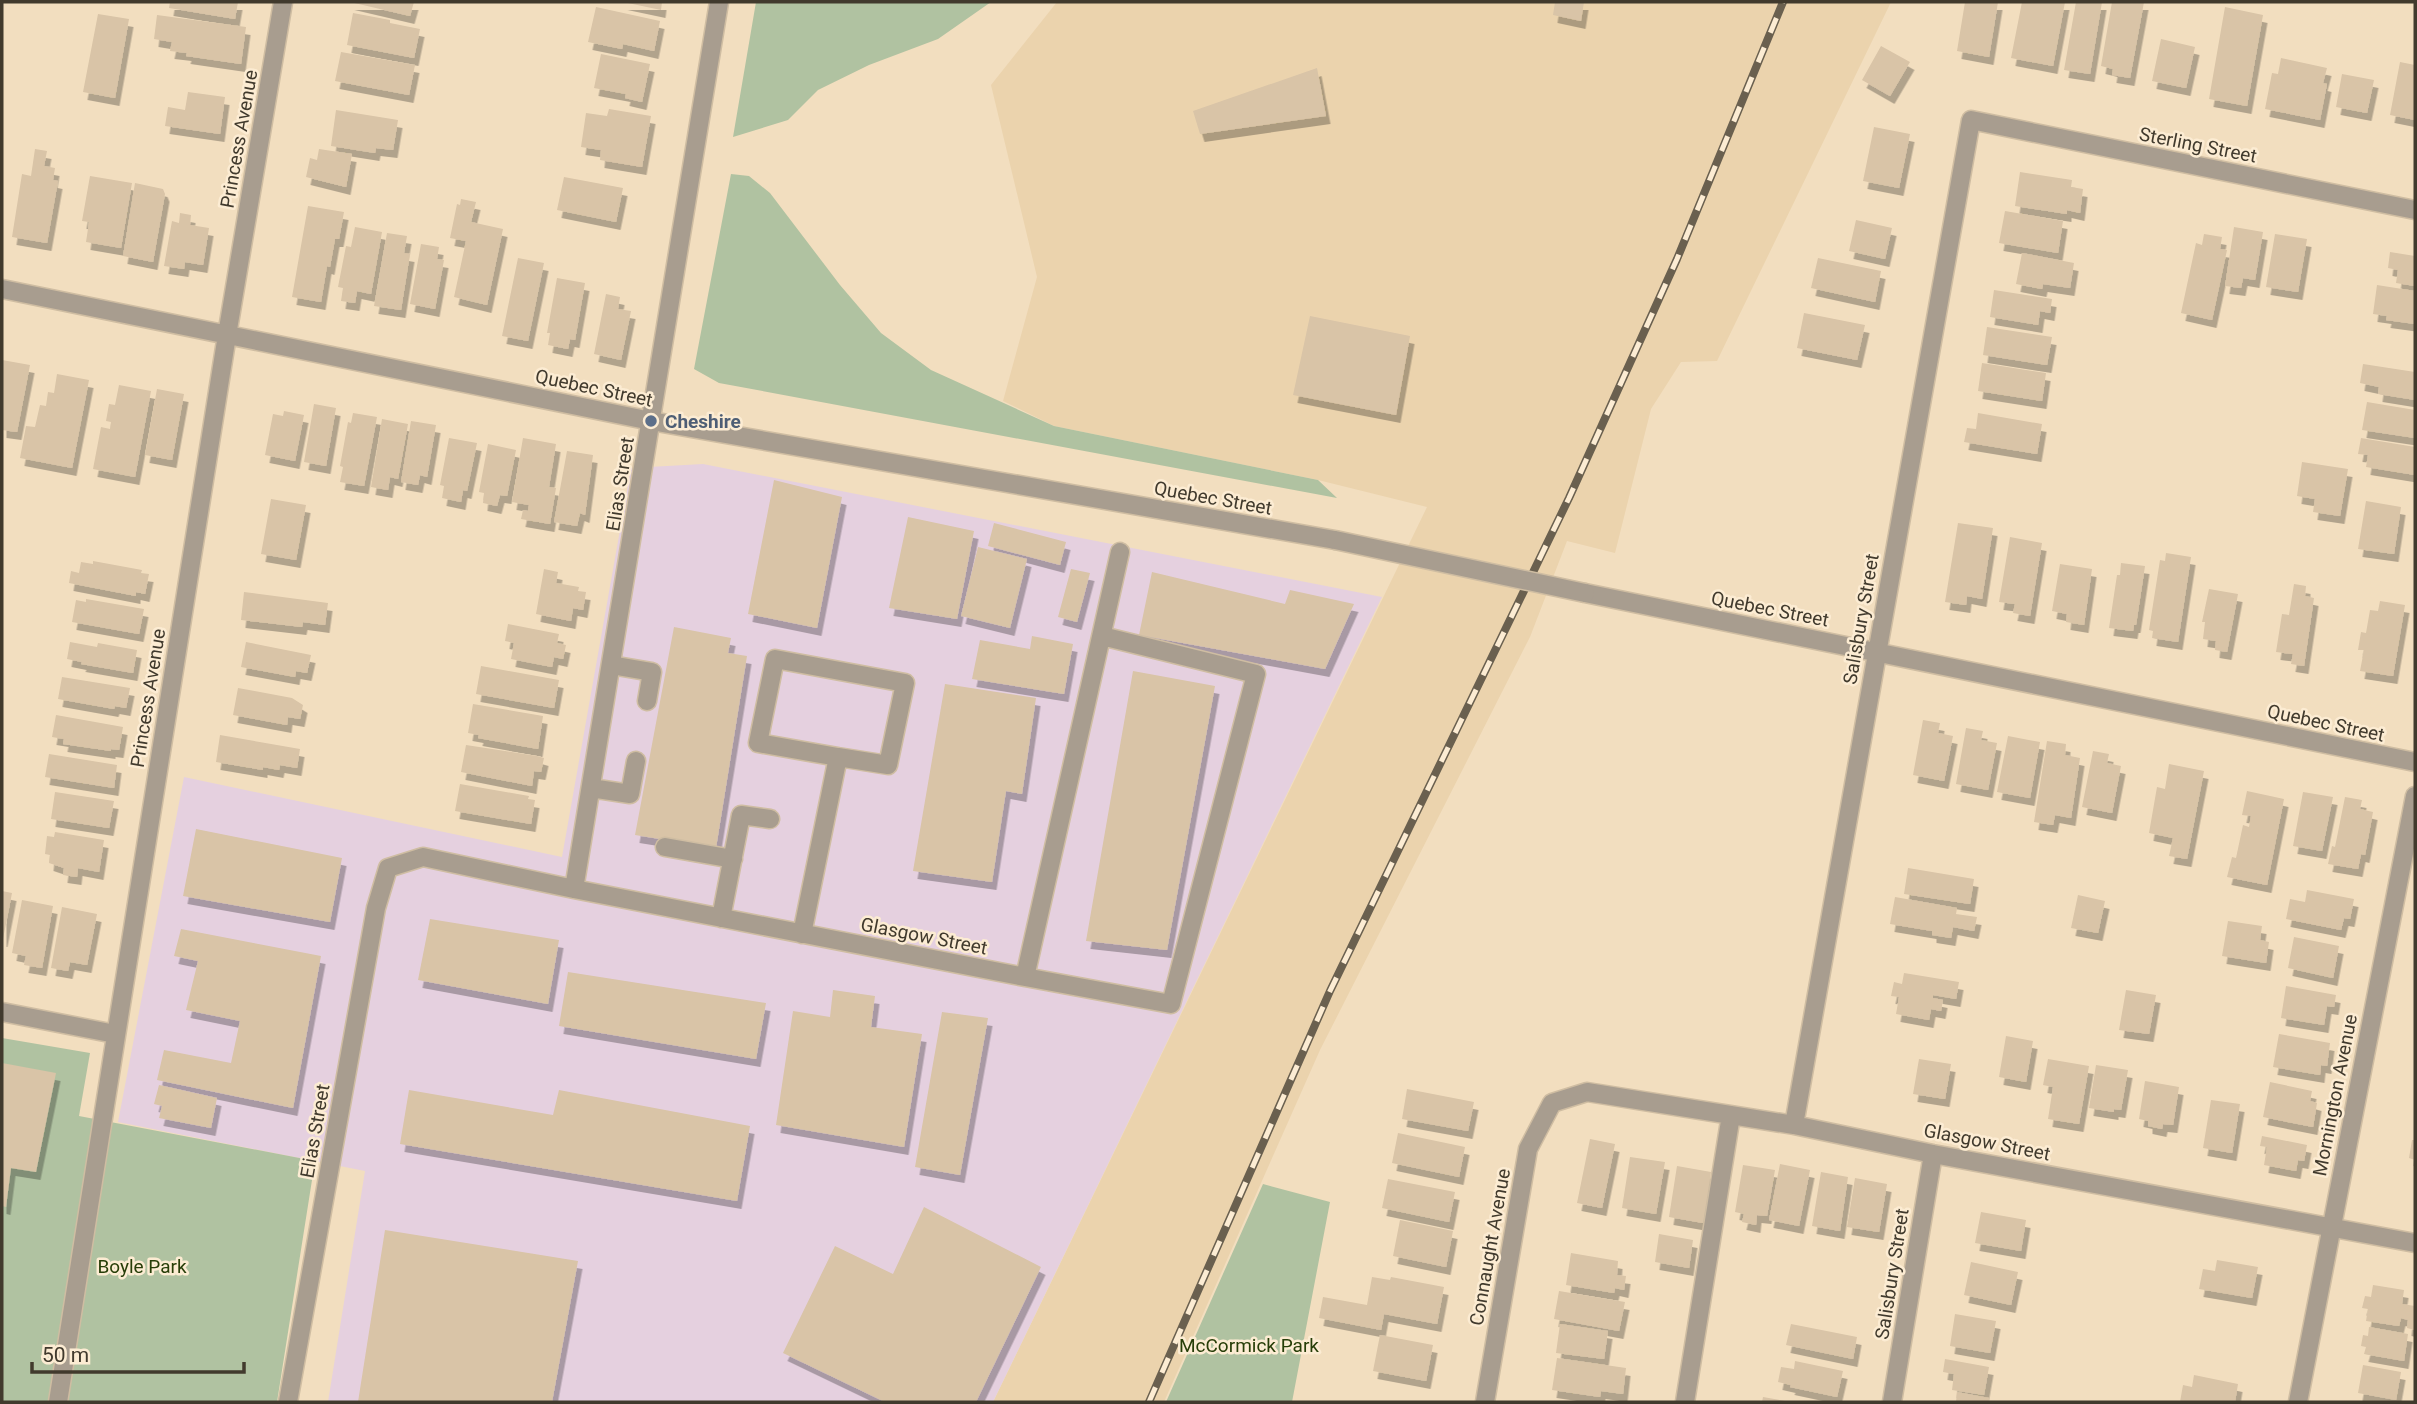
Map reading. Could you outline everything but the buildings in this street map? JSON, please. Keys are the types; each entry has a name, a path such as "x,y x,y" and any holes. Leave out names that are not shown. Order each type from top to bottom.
{"street":[{"name":"Princess Avenue","path":"58,1402 227,335 283,2"},
{"name":"Elias Street","path":"574,890 719,2"},
{"name":"Sterling Street","path":"1971,120 2415,210"},
{"name":"Salisbury Street","path":"1794,1125 1971,120"},
{"name":"Quebec Street","path":"2,289 651,421 1335,540 2415,762"},
{"path":"1025,977 1119,552"},
{"name":"Glasgow Street","path":"388,867 423,856 574,890 1171,1004 1256,674 1102,636"},
{"path":"775,659 905,683 888,765 838,757 758,743 775,659"},
{"path":"611,665 652,672 647,701"},
{"path":"802,934 838,757"},
{"path":"591,788 631,794 636,761"},
{"name":"Mornington Avenue","path":"2298,1402 2415,796"},
{"path":"721,918 741,815 771,818"},
{"path":"665,847 733,859"},
{"name":"Elias Street","path":"288,1402 376,908 388,867"},
{"path":"2,1012 115,1034"},
{"name":"Glasgow Street","path":"1552,1104 1587,1092 1794,1125 1933,1154 2415,1243"},
{"name":"Connaught Avenue","path":"1485,1402 1528,1149 1552,1104"},
{"path":"1685,1402 1731,1115"},
{"name":"Salisbury Street","path":"1892,1402 1933,1154"}],"shaded area":[{"path":"1057,2 1891,2 1717,361 1681,362 1651,409 1615,553 1567,541 1530,637 1320,1050 1164,1402 993,1402 1427,507 1318,480 1054,426 1003,401 1037,277 991,85"},
{"path":"703,464 1382,597 993,1402 328,1402 365,1171 118,1122 184,777 562,857 631,468"}],"green space":[{"path":"756,2 991,2 938,39 869,65 818,90 788,120 733,137"},
{"path":"731,174 749,176 770,193 840,285 881,333 931,370 1054,426 1318,480 1337,498 719,383 694,369"},
{"name":"Boyle Park","path":"2,1038 90,1053 79,1116 315,1161 277,1402 2,1402"},
{"name":"McCormick Park","path":"1263,1184 1330,1202 1292,1402 1166,1402"}],"railway":[{"path":"1149,1402 1330,991 1569,498 1677,259 1783,2"}],"place":[{"name":"Cheshire","path":"651,421"}]}
